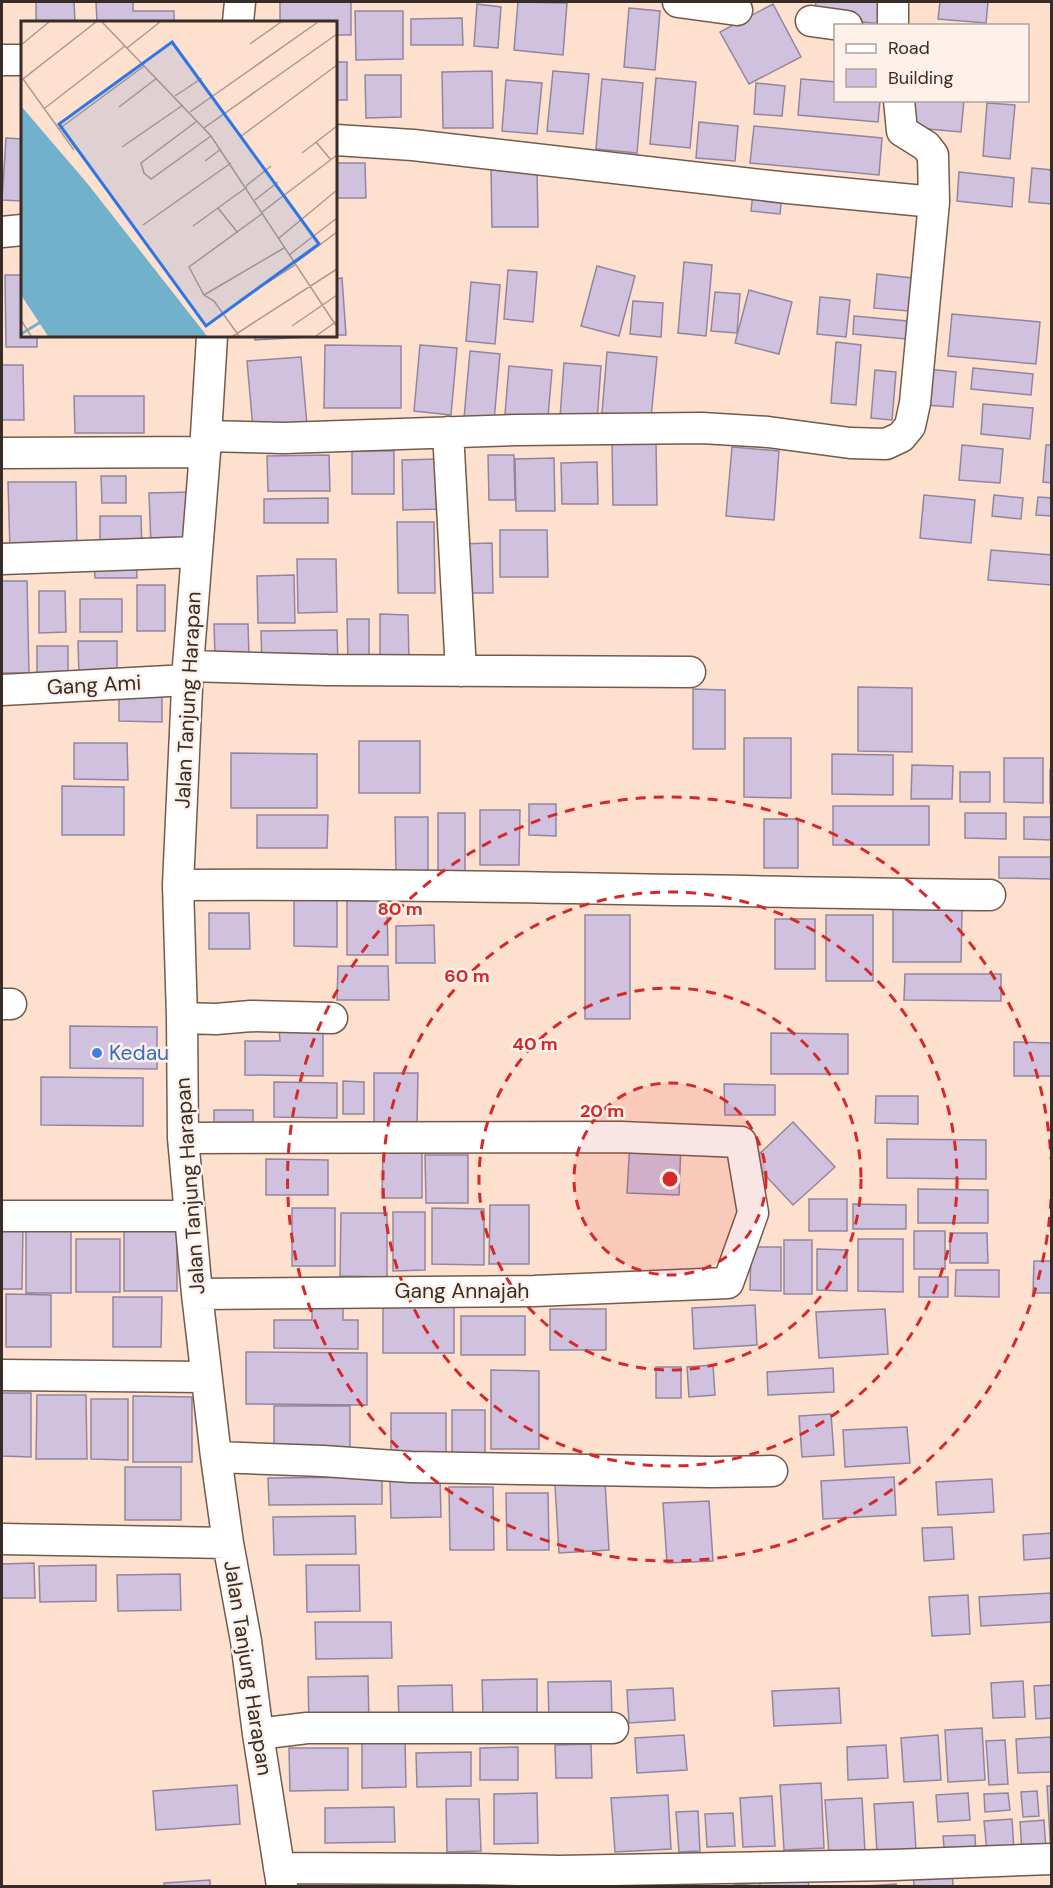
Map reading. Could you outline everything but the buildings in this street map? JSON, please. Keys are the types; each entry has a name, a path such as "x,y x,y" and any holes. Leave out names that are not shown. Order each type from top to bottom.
{"street":[{"path":"238,21 240,2"},
{"path":"678,2 737,10"},
{"path":"893,2 893,24"},
{"path":"811,21 834,24"},
{"path":"2,60 21,60"},
{"path":"2,453 448,432 702,428 768,432 850,443 886,444 901,437 910,426 915,403 934,202 933,155 926,146 902,131 898,102"},
{"path":"338,140 413,145 788,188 934,202"},
{"path":"2,232 21,230"},
{"name":"Jalan Tanjung Harapan","path":"212,338 188,673 178,885 183,1138 197,1294 216,1458 281,1877"},
{"path":"448,432 461,671"},
{"path":"2,559 197,552"},
{"name":"Gang Ami","path":"2,690 188,673 276,669 690,672"},
{"path":"178,885 645,888 822,894 990,896"},
{"path":"182,1018 216,1019 251,1016 332,1018"},
{"name":"Gang Annajah","path":"183,1138 621,1137 741,1142 753,1214 728,1283 534,1291 197,1294"},
{"path":"2,1216 189,1216"},
{"path":"2,1375 206,1377"},
{"path":"216,1458 323,1461 410,1467 772,1471"},
{"path":"2,1539 228,1543"},
{"path":"258,1734 307,1728 613,1728"},
{"path":"281,1877 427,1869 559,1872 893,1865 1052,1859"}],"place":[{"name":"Kedau","path":"97,1053"}]}
